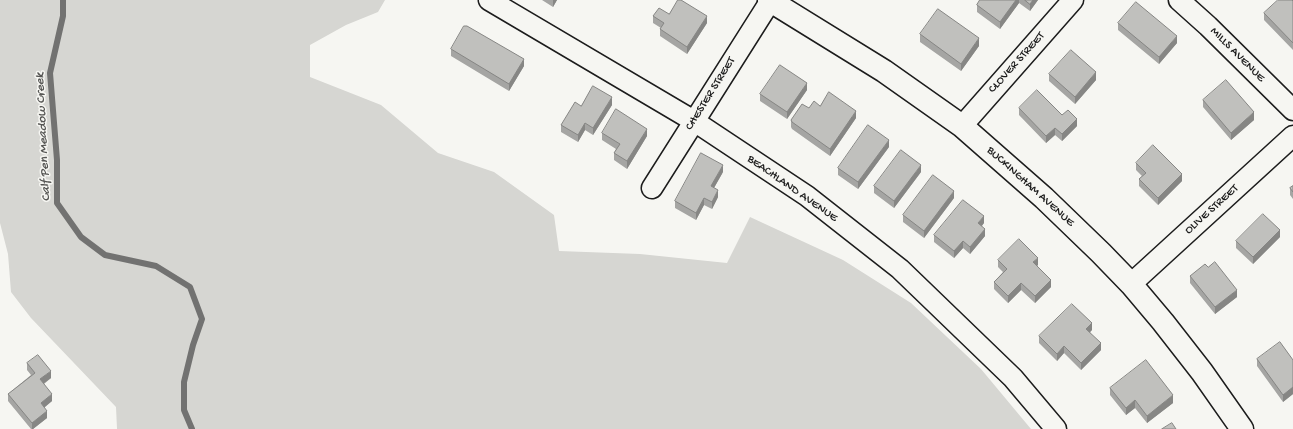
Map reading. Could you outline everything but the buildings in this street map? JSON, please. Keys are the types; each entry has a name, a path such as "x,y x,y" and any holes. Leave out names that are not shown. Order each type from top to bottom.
{"main road":[{"name":"BUCKINGHAM AVENUE","path":"770,0 884,71 962,126 1044,198 1131,284 1202,372 1242,429"}],"street":[{"name":"BEACHLAND AVENUE","path":"489,0 694,121 807,196 900,269 1013,378 1056,429"},
{"name":"CHESTER STREET","path":"652,188 770,0"},
{"name":"CLOVER STREET","path":"962,126 1073,0"},
{"name":"MILLS AVENUE","path":"1179,0 1208,26 1293,110"},
{"name":"OLIVE STREET","path":"1131,284 1293,136"}],"shaded area":[{"path":"0,0 385,0 378,12 346,25 310,45 310,77 381,105 438,153 494,172 554,215 559,251 640,254 727,263 750,217 843,260 911,303 981,369 1031,429 117,429 116,407 31,318 11,292 8,254 0,223"}],"waterway":[{"name":"Calf Pen Meadow Creek","path":"63,0 63,16 50,73 57,160 57,203 81,237 105,255 156,266 190,287 202,319 193,345 184,382 184,410 192,429"}]}
